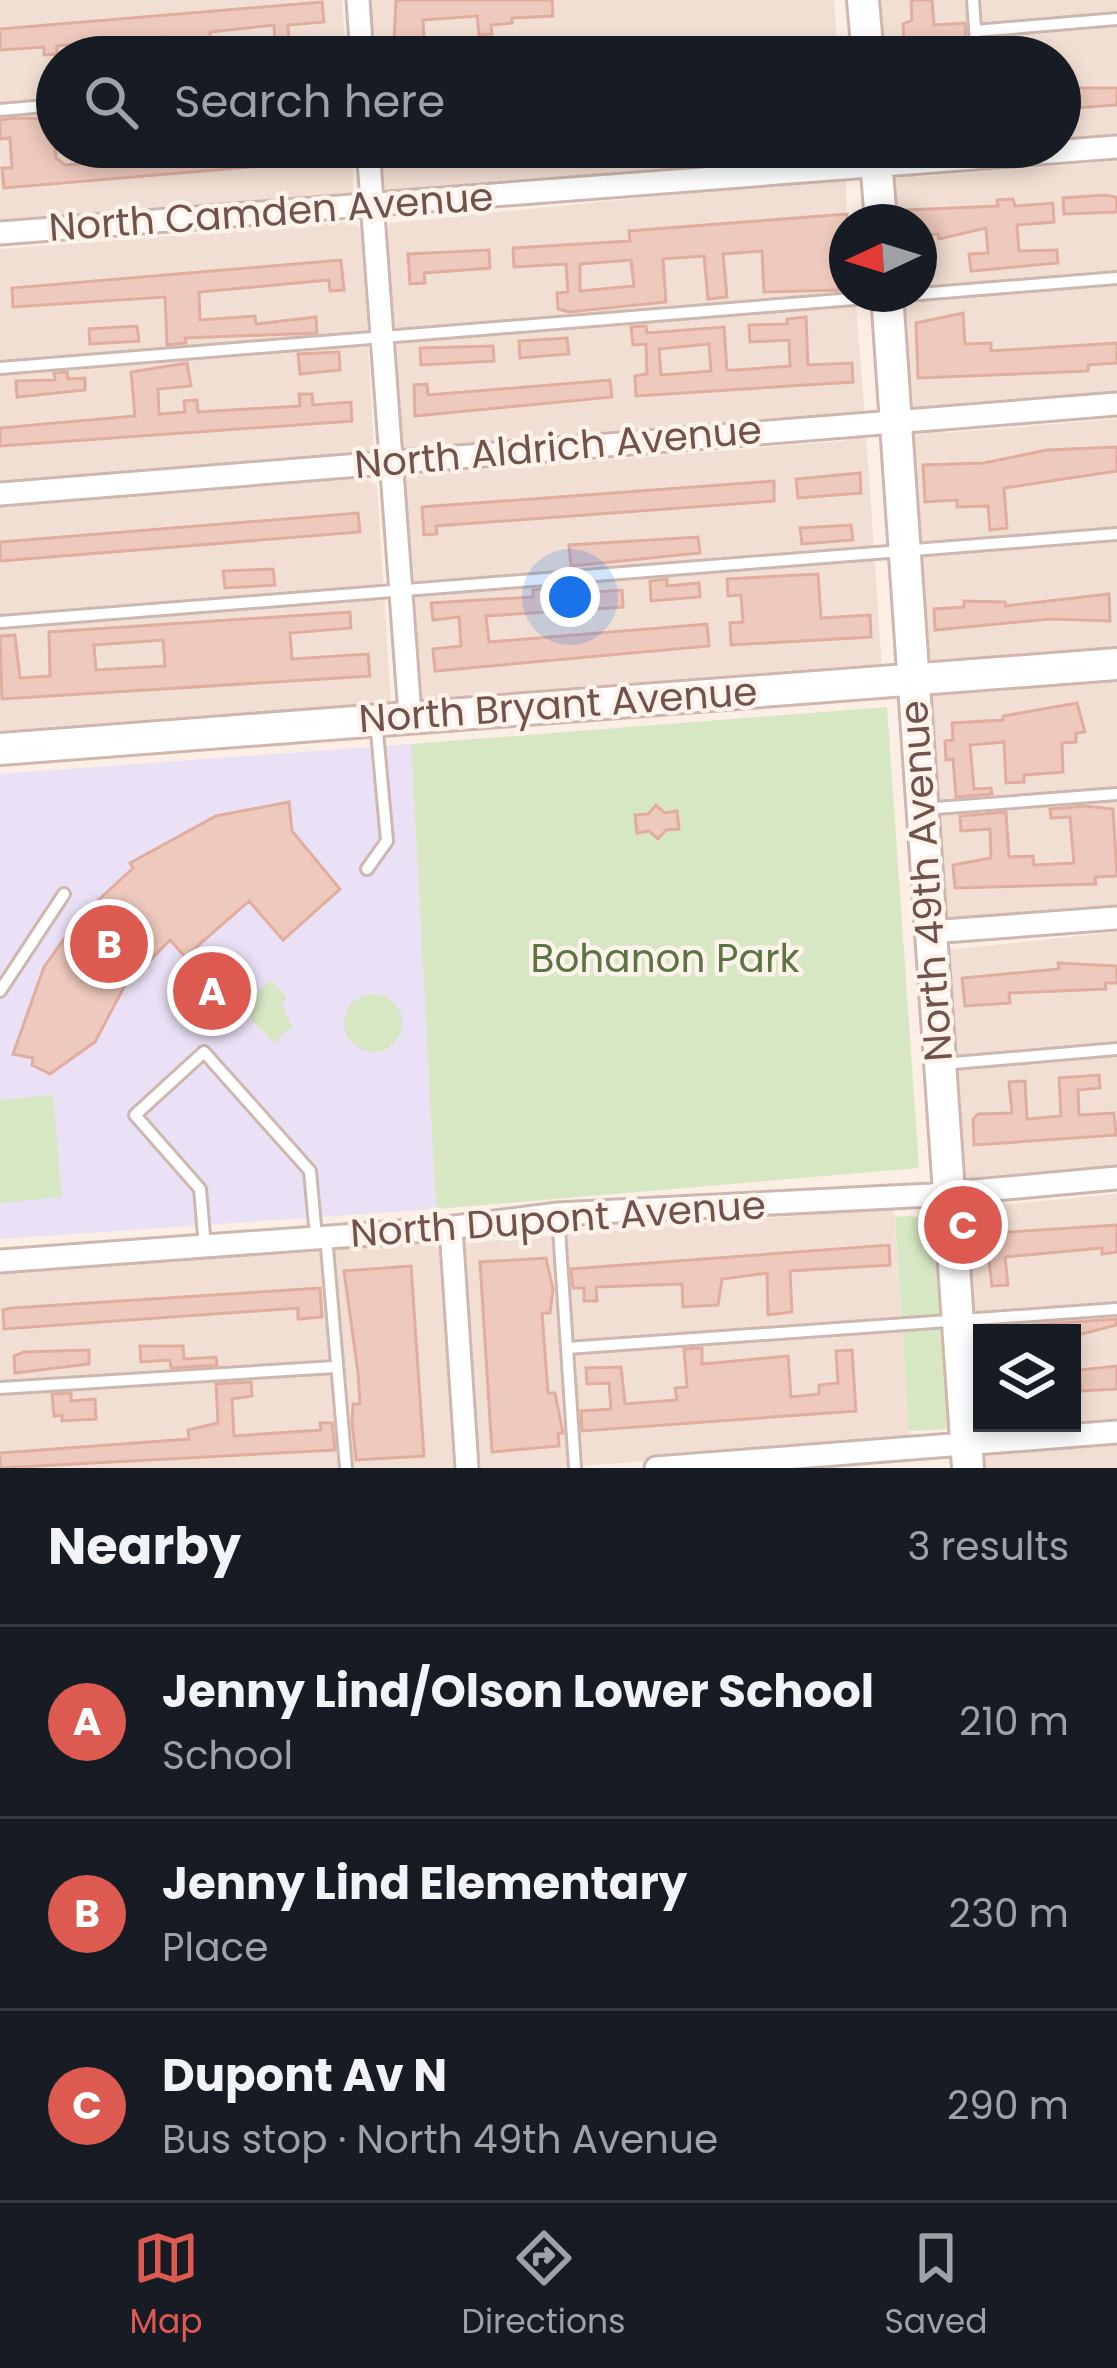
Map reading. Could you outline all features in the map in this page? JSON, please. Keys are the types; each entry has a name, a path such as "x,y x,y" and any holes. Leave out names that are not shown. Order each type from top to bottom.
{"street":[{"path":"358,0 361,36"},
{"path":"863,0 866,36"},
{"name":"North Camden Avenue","path":"1081,148 1117,147"},
{"path":"369,168 410,715"},
{"name":"North Camden Avenue","path":"0,233 372,205 753,168"},
{"path":"877,168 880,204"},
{"name":"North 49th Avenue","path":"901,312 894,420 967,1456"},
{"name":"North Aldrich Avenue","path":"0,494 1117,404"},
{"name":"North Bryant Avenue","path":"0,749 1117,664"},
{"path":"930,932 1117,918"},
{"name":"North Dupont Avenue","path":"0,1261 451,1228 558,1214 948,1193 1117,1178"},
{"path":"451,1228 467,1468"},
{"path":"656,1468 967,1456 1117,1432"}],"lane":[{"path":"973,0 975,36"},
{"path":"975,31 1117,19"},
{"path":"0,110 36,107"},
{"path":"937,292 1117,278"},
{"path":"0,368 829,301"},
{"path":"0,622 1117,534"},
{"path":"367,869 387,841 375,718"},
{"path":"922,809 1117,794"},
{"path":"0,991 64,894"},
{"path":"939,1064 1117,1049"},
{"path":"205,1246 200,1189 135,1115 204,1052 310,1171 346,1468"},
{"path":"558,1214 575,1468"},
{"path":"567,1348 1117,1309"},
{"path":"0,1388 334,1367"}],"shaded area":[{"path":"0,0 342,0 345,36 36,36 36,168 353,168 353,197 0,225"},
{"path":"368,0 834,0 837,36 371,36"},
{"path":"872,0 1117,0 1117,137 1081,140 1081,36 875,36"},
{"path":"1117,161 1117,395 911,408 905,403 896,312 937,312 937,204 889,204 890,179 896,173 920,177 1081,168 1081,164"},
{"path":"382,168 726,168 386,194"},
{"path":"846,177 846,204 829,204 829,312 856,312 865,416 399,452 385,231 390,223"},
{"path":"353,222 362,230 374,451 0,483 0,249"},
{"path":"1117,419 1117,648 927,661 909,437 927,427 944,433"},
{"path":"866,433 882,668 422,702 417,696 403,476 843,441"},
{"path":"364,478 377,485 391,704 0,736 0,506"},
{"path":"1117,679 1117,910 944,921 925,699 935,692"},
{"path":"411,744 436,1209 0,1239 0,774"},
{"path":"1117,932 1117,1167 978,1184 961,1179 947,950"},
{"path":"1117,1194 1117,1423 1081,1425 1081,1324 973,1324 973,1348 963,1207 982,1200 1010,1204"},
{"path":"894,1208 910,1442 551,1468 477,1468 472,1458 462,1243"},
{"path":"427,1242 447,1253 459,1468 0,1468 0,1272"},
{"path":"1117,1445 1117,1468 978,1468 986,1456"}],"green space":[{"name":"Bohanon Park","path":"887,707 919,1168 436,1209 411,744"},
{"path":"271,980 287,998 282,1005 292,1027 274,1043 240,1008"},
{"path":"373,994 394,1002 402,1023 394,1044 373,1052 352,1044 344,1023 352,1002"},
{"path":"53,1095 62,1197 0,1203 0,1100"},
{"path":"895,1217 938,1220 949,1429 909,1431"}],"building":[{"path":"396,0 552,0 553,16 512,18 512,23 491,25 492,34 479,35 477,16 423,20 424,36 394,36"},
{"path":"911,0 932,0 934,25 965,23 966,36 904,36 903,24 912,20"},
{"path":"322,2 324,22 288,25 289,36 275,36 274,25 210,32 210,36 36,36 36,48 0,50 0,29"},
{"path":"1081,88 1117,88 1117,105 1081,108"},
{"path":"36,119 36,168 239,168 4,188 2,168 12,168 10,138 0,139 0,120"},
{"path":"1116,197 1117,212 1064,214 1063,198"},
{"path":"1013,199 1015,206 1053,203 1054,222 1017,225 1019,251 1057,250 1058,263 971,271 969,254 988,253 986,228 939,239 937,209 998,206 997,200"},
{"path":"829,215 829,290 764,292 762,251 723,254 727,297 708,299 704,256 663,259 666,302 569,312 558,309 557,293 568,292 566,264 514,267 513,248 630,241 629,231","holes":["631,260 634,286 580,291 580,264"]},
{"path":"489,250 490,268 424,273 425,283 410,284 408,254"},
{"path":"341,260 344,290 330,291 329,280 199,292 200,320 255,316 256,324 316,317 317,333 185,338 186,343 167,345 165,297 13,307 12,288"},
{"path":"963,313 965,344 991,343 991,351 1117,343 1117,363 1088,365 1088,371 918,378 916,323"},
{"path":"806,317 808,365 852,363 853,382 636,396 635,376 647,374 646,344 633,345 631,327 646,326 647,333 724,327 727,370 737,370 790,366 789,340 750,342 749,325 787,324 787,319","holes":["709,344 711,371 661,375 659,349"]},
{"path":"137,326 139,341 90,344 89,329"},
{"path":"567,338 569,354 520,358 519,341"},
{"path":"493,346 494,361 421,365 420,348"},
{"path":"339,352 340,370 300,374 298,354"},
{"path":"187,363 191,386 158,389 159,414 185,412 184,401 197,400 198,412 300,406 299,394 312,394 313,405 351,402 352,421 0,446 0,428 135,416 131,372"},
{"path":"67,372 68,379 85,378 85,390 17,397 16,381 55,380 54,373"},
{"path":"610,380 612,397 415,416 414,385 427,384 428,395"},
{"path":"1117,447 1117,471 1004,488 1007,528 990,530 988,506 957,507 957,500 925,502 923,465 984,463 1047,450"},
{"path":"860,473 861,493 798,498 796,479"},
{"path":"774,481 774,501 436,526 437,534 424,535 422,507"},
{"path":"358,513 360,532 0,561 0,542"},
{"path":"851,525 853,540 802,544 800,528"},
{"path":"698,537 700,553 571,566 569,545"},
{"path":"273,569 275,585 225,588 223,571"},
{"path":"818,574 821,618 870,615 871,637 731,645 730,623 743,622 741,595 728,596 727,579"},
{"path":"667,579 667,586 699,583 700,597 651,601 650,581"},
{"path":"554,588 554,595 622,590 623,607 486,616 489,642 707,624 709,646 435,671 433,649 461,646 459,617 433,620 431,603 533,597 533,590"},
{"path":"1109,594 1110,621 1050,619 935,630 934,609 964,607 964,601 1005,602 1006,606"},
{"path":"350,612 351,628 290,633 292,659 368,654 370,676 2,699 0,636 15,635 20,678 50,676 49,632","holes":["163,640 165,666 96,670 94,645"]},
{"path":"1077,703 1085,732 1076,733 1076,742 1062,743 1063,772 1024,775 1024,782 1006,783 1004,742 970,745 974,789 991,788 992,794 956,797 953,759 946,760 945,741 953,740 952,723 1003,720 1003,716"},
{"path":"289,802 292,831 340,889 283,940 249,901 185,957 170,940 124,987 95,1042 50,1074 32,1065 33,1058 13,1054 44,967 79,918 133,868 130,863 216,816"},
{"path":"656,805 665,813 677,811 679,829 666,830 658,839 649,831 637,833 635,815 648,814"},
{"path":"1050,809 1113,809 1117,876 1095,877 1096,884 955,888 953,865 991,858 990,829 961,831 960,816 1006,812 1009,857 1033,856 1034,865 1074,863 1070,817 1051,818"},
{"path":"1058,963 1117,966 1117,983 1105,983 1106,989 1009,993 1010,1003 965,1006 962,978 1059,969"},
{"path":"1099,1075 1100,1088 1078,1090 1079,1115 1114,1113 1116,1135 974,1145 973,1119 978,1114 1012,1113 1009,1082 1025,1081 1027,1119 1061,1116 1059,1078"},
{"path":"1117,1225 1117,1252 1102,1254 1102,1248 1005,1257 1008,1285 992,1286 989,1262 983,1262 979,1250 978,1234"},
{"path":"889,1245 890,1265 790,1271 792,1312 768,1315 767,1273 722,1279 718,1305 683,1307 682,1284 596,1287 597,1301 584,1301 584,1288 573,1288 571,1269"},
{"path":"546,1258 553,1289 550,1313 542,1313 548,1393 555,1393 563,1433 558,1433 559,1446 492,1452 480,1262"},
{"path":"411,1266 424,1456 356,1460 353,1404 360,1404 344,1271"},
{"path":"320,1288 322,1317 298,1319 298,1308 4,1329 3,1310 12,1308"},
{"path":"1116,1319 1116,1325 1081,1334 1081,1324 1047,1324"},
{"path":"140,1346 183,1346 184,1359 216,1357 217,1365 171,1368 170,1360 141,1362"},
{"path":"702,1348 702,1364 788,1356 791,1397 819,1394 819,1385 838,1383 836,1351 852,1350 856,1411 582,1431 581,1411 611,1409 609,1383 587,1384 586,1368 621,1367 625,1404 677,1400 675,1388 687,1387 684,1349"},
{"path":"89,1350 89,1364 15,1373 14,1356 24,1352"},
{"path":"1117,1366 1117,1389 1081,1391 1081,1370"},
{"path":"251,1382 252,1396 232,1399 234,1436 321,1430 320,1423 332,1423 335,1450 0,1468 0,1453 189,1439 188,1430 218,1423 216,1384"},
{"path":"71,1393 71,1401 95,1399 96,1419 62,1421 62,1415 54,1416 52,1394"}],"place":[{"name":"Jenny Lind Elementary","path":"109,944"},
{"name":"Jenny Lind/Olson Lower School","path":"212,991"},
{"name":"Dupont Av N","path":"963,1225"}]}
